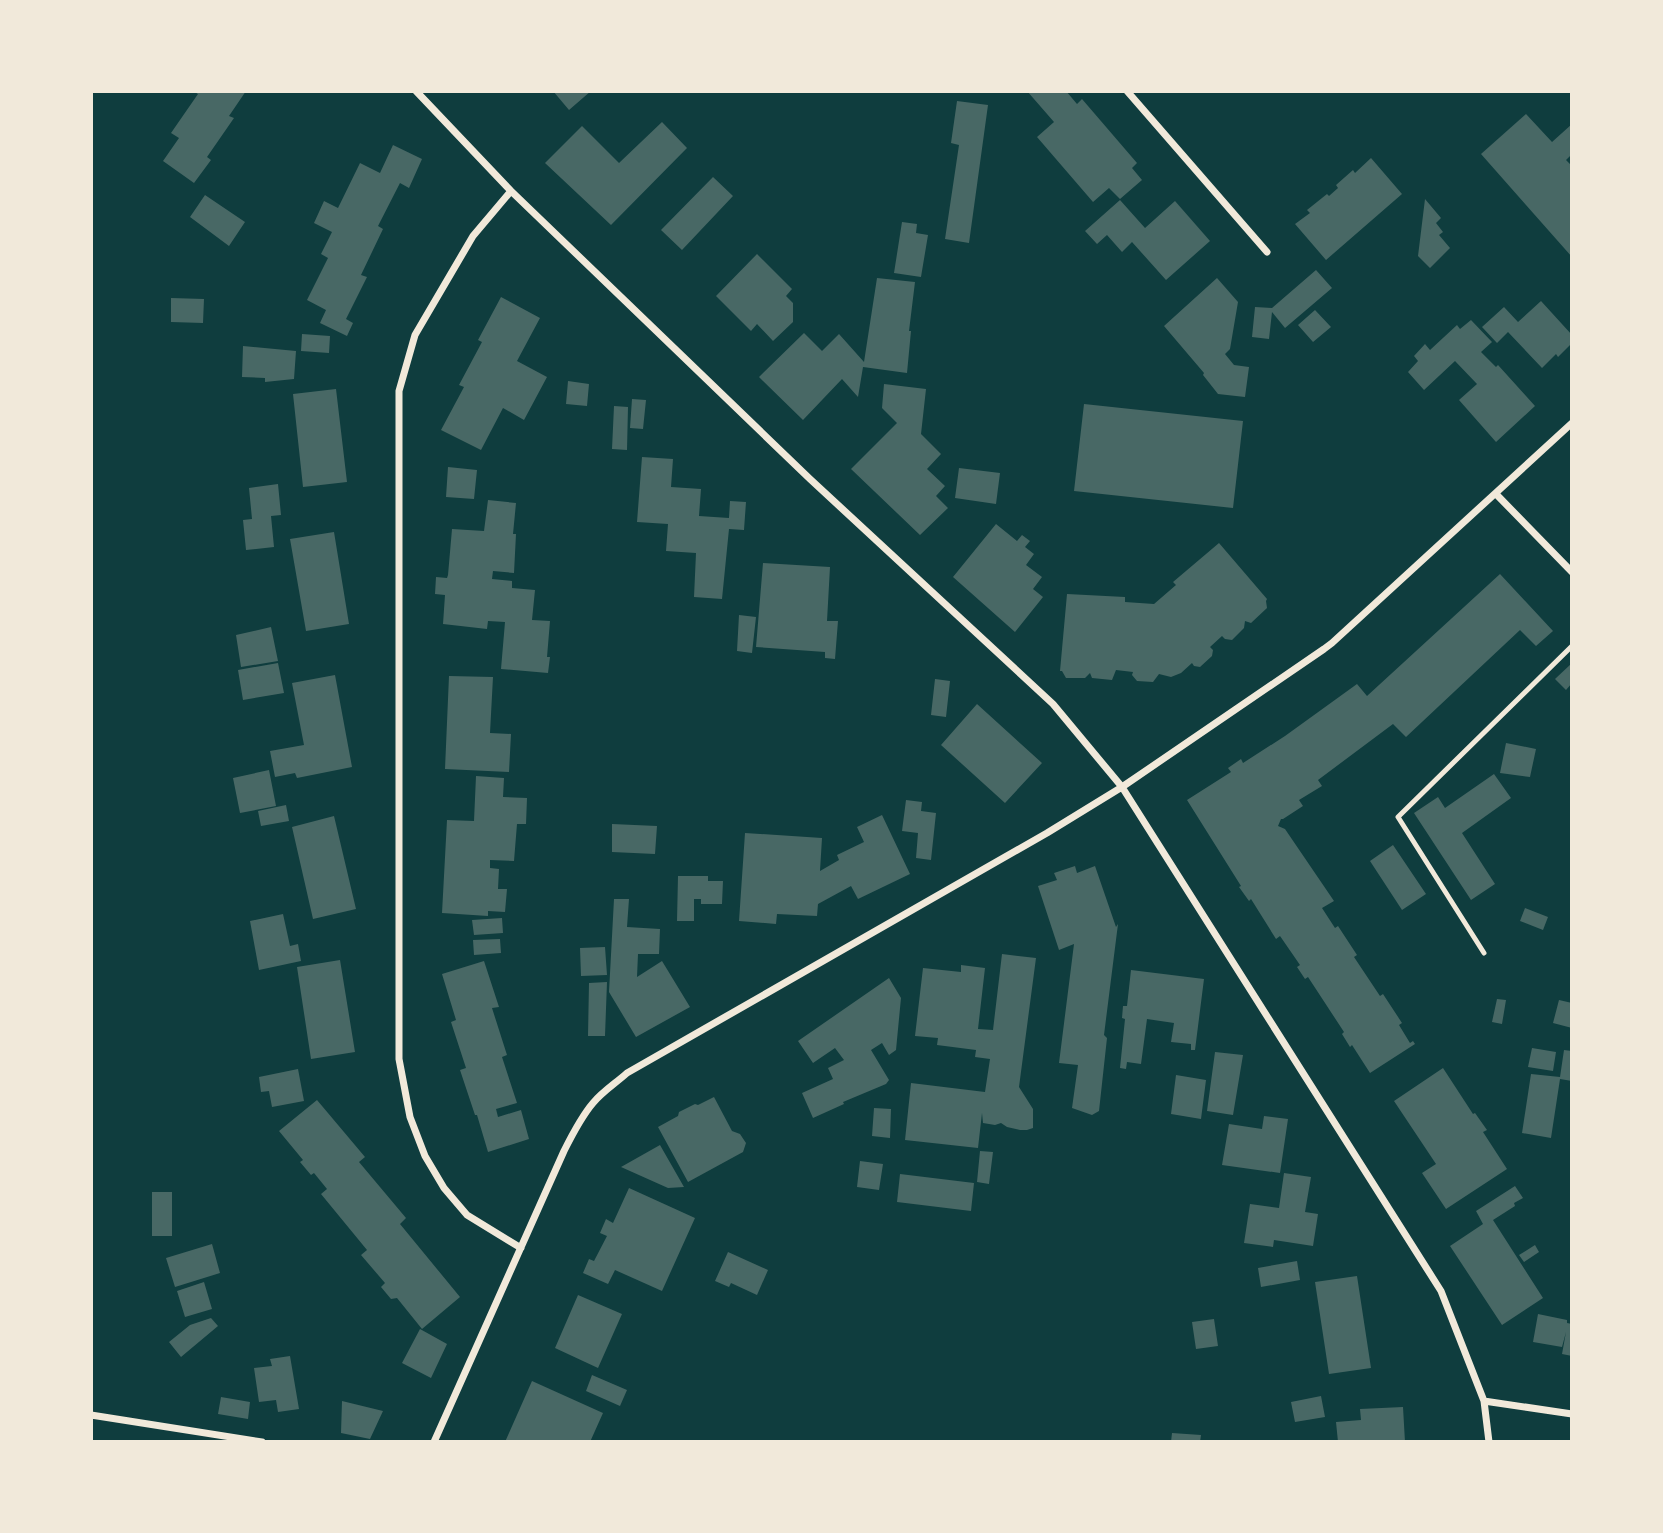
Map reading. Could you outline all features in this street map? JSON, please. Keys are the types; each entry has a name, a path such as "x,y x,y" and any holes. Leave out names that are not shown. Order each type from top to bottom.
{"street":[{"path":"416,91 511,191 810,479 1053,704 1122,787 1441,1291 1484,1401 1489,1442"},
{"path":"1127,91 1267,252"},
{"path":"511,191 473,236 415,335 399,391 399,1059 410,1117 425,1156 443,1188 467,1215 521,1248"},
{"path":"434,1442 564,1151 592,1103 627,1073 1047,833 1122,787 1332,643 1572,423"},
{"path":"1496,494 1572,572"},
{"path":"1484,1401 1572,1414"},
{"path":"91,1415 262,1442"}],"lane":[{"path":"1484,953 1398,817 1572,646"}],"building":[{"path":"193,91 246,91 229,116 234,118 207,157 211,160 194,183 163,161 179,138 171,133 198,94"},
{"path":"553,91 591,91 569,110"},
{"path":"1027,91 1066,91 1077,104 1082,99 1137,163 1132,168 1142,180 1120,199 1109,188 1093,202 1037,137 1054,122"},
{"path":"957,101 988,105 969,243 945,239 959,145 951,143"},
{"path":"1526,114 1552,142 1572,124 1572,154 1566,160 1572,166 1572,257 1481,154"},
{"path":"662,122 687,148 611,225 545,163 582,126 619,163"},
{"path":"393,145 422,159 409,188 400,183 378,226 383,229 361,275 367,277 346,319 353,323 347,336 320,323 326,310 307,300 328,258 321,254 332,232 314,223 324,201 338,208 360,163 380,173"},
{"path":"1371,158 1402,194 1326,260 1295,224 1310,213 1307,210 1338,188 1336,185 1353,170 1355,173"},
{"path":"713,177 733,196 682,250 661,230"},
{"path":"205,195 245,222 229,246 190,217"},
{"path":"1425,199 1441,218 1436,223 1443,232 1439,235 1450,248 1430,268 1418,256"},
{"path":"1120,200 1145,228 1175,201 1210,241 1166,280 1132,242 1122,252 1107,235 1097,244 1085,231"},
{"path":"902,222 917,224 916,233 928,235 921,277 894,273"},
{"path":"757,254 792,289 786,296 793,303 793,322 773,341 757,324 751,331 716,296"},
{"path":"1316,270 1332,288 1285,328 1272,312 1269,339 1252,337 1255,307 1272,308"},
{"path":"877,278 915,282 907,373 863,367 858,397 842,379 803,420 759,377 804,333 822,351 839,334 864,362"},
{"path":"1217,278 1238,302 1230,349 1225,354 1234,365 1249,367 1245,397 1218,394 1164,326"},
{"path":"501,297 540,318 517,361 547,377 524,420 503,408 481,450 441,430 464,387 459,385 482,342 478,340"},
{"path":"171,298 204,299 203,323 171,322"},
{"path":"1541,301 1572,335 1572,343 1542,368 1508,332 1497,343 1482,327 1504,307 1518,322"},
{"path":"1315,310 1331,327 1313,342 1298,325"},
{"path":"1471,320 1492,342 1481,352 1496,367 1498,365 1535,406 1496,442 1459,400 1477,384 1455,361 1424,390 1408,372 1418,361 1414,356 1425,344 1430,350 1457,325 1460,329"},
{"path":"302,334 330,336 329,353 301,351"},
{"path":"243,346 296,351 294,379 265,382 265,378 242,377"},
{"path":"568,381 589,384 587,406 566,404"},
{"path":"884,384 926,389 921,434 941,454 927,469 945,486 936,496 948,508 920,535 851,469 897,423 882,408"},
{"path":"336,389 347,482 303,487 293,394"},
{"path":"632,399 646,400 643,429 630,428"},
{"path":"1084,404 1243,421 1233,508 1074,491"},
{"path":"614,406 628,407 627,450 612,449"},
{"path":"642,457 673,459 671,487 701,489 699,516 729,518 730,501 746,502 744,530 729,529 722,599 694,597 696,553 666,551 668,524 637,522"},
{"path":"448,467 477,470 474,499 446,497"},
{"path":"959,468 1000,473 996,504 955,498"},
{"path":"278,484 281,515 271,516 274,547 246,550 243,520 252,519 249,488"},
{"path":"488,500 516,503 513,534 516,534 514,573 493,571 492,579 512,581 512,588 535,590 532,620 550,621 548,673 501,669 505,622 488,621 487,629 443,624 445,595 435,594 436,577 447,578 448,575 452,529 484,531"},
{"path":"996,524 1017,541 1022,535 1030,541 1025,547 1034,554 1026,565 1042,577 1033,589 1043,597 1015,632 953,577"},
{"path":"334,532 349,624 306,631 290,539"},
{"path":"1219,543 1267,599 1267,608 1251,623 1245,621 1244,628 1232,640 1222,636 1210,647 1213,650 1212,656 1200,667 1192,663 1181,673 1171,677 1159,674 1153,682 1137,681 1132,675 1133,672 1116,670 1112,680 1092,678 1090,673 1085,678 1066,678 1060,671 1067,594 1125,597 1125,602 1154,604 1176,585 1173,582"},
{"path":"763,563 830,567 827,621 838,621 835,659 825,658 825,652 756,647"},
{"path":"1500,574 1553,631 1536,646 1520,630 1406,737 1393,724 1318,780 1322,786 1299,800 1303,806 1281,819 1278,826 1285,829 1334,901 1322,908 1335,928 1338,926 1357,955 1354,957 1402,1023 1399,1025 1410,1043 1413,1041 1415,1044 1370,1073 1352,1045 1350,1047 1342,1034 1344,1032 1308,977 1305,979 1297,967 1300,965 1280,936 1276,939 1251,899 1249,901 1239,887 1241,886 1187,800 1231,772 1228,768 1241,759 1243,763 1285,736 1357,684 1367,696"},
{"path":"739,615 756,617 752,653 737,651"},
{"path":"271,627 278,661 241,667 236,635"},
{"path":"278,663 284,693 243,700 238,670"},
{"path":"1572,663 1572,683 1566,690 1555,679"},
{"path":"335,675 352,767 297,778 295,773 275,777 270,751 304,745 292,683"},
{"path":"449,676 493,677 490,733 511,734 509,772 445,769"},
{"path":"935,679 950,681 946,717 931,715"},
{"path":"977,704 1042,763 1005,803 941,745"},
{"path":"1506,743 1536,749 1530,777 1500,773"},
{"path":"269,770 276,806 240,813 233,778"},
{"path":"1494,774 1511,798 1462,833 1495,884 1471,900 1414,813 1438,797 1445,808"},
{"path":"476,776 504,778 503,797 527,798 526,824 517,824 514,861 490,860 490,868 499,869 498,889 507,889 505,912 488,911 488,916 442,913 447,820 474,821"},
{"path":"906,800 922,802 921,811 936,813 931,860 916,858 918,833 902,831"},
{"path":"286,805 289,821 261,826 258,811"},
{"path":"882,815 910,874 858,899 851,886 818,904 817,916 777,914 776,924 739,921 745,833 822,838 820,871 839,860 837,855 864,842 857,827"},
{"path":"334,816 356,909 313,919 292,827"},
{"path":"612,824 657,826 655,854 612,852"},
{"path":"1393,845 1426,894 1402,910 1370,861"},
{"path":"1075,866 1077,873 1095,866 1116,927 1118,924 1104,1035 1107,1038 1099,1111 1092,1115 1072,1108 1078,1065 1059,1063 1074,944 1059,950 1038,886 1057,880 1054,873"},
{"path":"678,876 708,876 708,881 723,881 722,904 701,904 701,899 694,899 694,921 677,921"},
{"path":"614,899 629,899 627,927 660,929 659,954 638,954 637,977 662,961 690,1007 636,1037 609,992"},
{"path":"1525,908 1548,917 1543,930 1520,921"},
{"path":"283,914 290,946 298,944 301,961 259,970 250,921"},
{"path":"502,918 503,933 474,935 472,920"},
{"path":"500,939 501,953 474,955 473,940"},
{"path":"605,947 607,975 581,976 580,948"},
{"path":"1002,954 1036,958 1019,1087 1033,1109 1033,1128 1020,1130 1001,1123 983,1123 982,1113 978,1148 905,1140 911,1083 985,1092 990,1059 975,1057 976,1050 937,1045 938,1038 915,1036 923,968 961,972 961,965 985,968 978,1029 993,1030"},
{"path":"340,960 355,1052 311,1059 297,967"},
{"path":"484,961 499,1007 492,1008 507,1055 502,1057 517,1103 496,1109 498,1117 521,1110 529,1139 488,1152 460,1070 466,1068 451,1022 456,1020 442,974"},
{"path":"1131,970 1204,979 1195,1050 1191,1050 1191,1044 1171,1042 1174,1023 1147,1019 1141,1064 1127,1062 1126,1069 1120,1068 1125,1019 1122,1018 1123,1006 1127,1006"},
{"path":"889,978 901,998 896,1050 889,1055 882,1043 871,1050 889,1080 886,1084 813,1118 802,1093 833,1079 828,1068 844,1060 835,1048 813,1063 798,1041"},
{"path":"607,982 605,1036 588,1036 589,983"},
{"path":"1497,999 1506,1000 1502,1024 1492,1022"},
{"path":"1559,1000 1572,1003 1572,1028 1553,1023"},
{"path":"1532,1048 1556,1052 1553,1071 1528,1067"},
{"path":"1564,1050 1572,1051 1572,1081 1560,1079 1551,1138 1522,1133 1531,1074 1560,1077"},
{"path":"1215,1052 1243,1055 1233,1115 1207,1111"},
{"path":"1443,1068 1473,1114 1475,1113 1487,1130 1483,1132 1507,1169 1446,1209 1422,1173 1436,1164 1394,1101"},
{"path":"298,1069 304,1101 272,1107 269,1091 261,1092 259,1077"},
{"path":"1176,1075 1206,1080 1201,1119 1171,1114"},
{"path":"714,1097 732,1131 740,1134 746,1143 743,1152 688,1182 658,1127 678,1116 679,1112"},
{"path":"317,1100 365,1157 359,1162 406,1218 400,1224 460,1297 422,1329 397,1298 391,1299 381,1287 385,1283 361,1255 367,1250 321,1194 327,1189 314,1173 311,1175 300,1162 303,1160 279,1131"},
{"path":"874,1108 891,1109 890,1138 872,1136"},
{"path":"1264,1116 1288,1119 1280,1173 1222,1165 1229,1124 1262,1129"},
{"path":"660,1145 684,1187 668,1188 621,1167"},
{"path":"980,1151 993,1152 989,1184 977,1182"},
{"path":"860,1161 883,1164 879,1190 857,1187"},
{"path":"1284,1173 1311,1177 1305,1212 1318,1214 1313,1246 1274,1240 1273,1247 1244,1243 1250,1204 1279,1208"},
{"path":"900,1174 974,1183 971,1211 897,1202"},
{"path":"1515,1186 1523,1198 1493,1220 1543,1298 1502,1325 1450,1246 1483,1224 1476,1211"},
{"path":"629,1188 695,1218 662,1291 615,1270 608,1284 583,1273 589,1259 594,1261 607,1236 600,1233 606,1219 613,1223"},
{"path":"152,1192 172,1192 172,1236 152,1236"},
{"path":"212,1244 220,1273 175,1287 166,1258"},
{"path":"1535,1245 1539,1252 1524,1262 1519,1255"},
{"path":"728,1252 768,1270 757,1295 731,1283 729,1287 715,1281"},
{"path":"1297,1261 1300,1280 1261,1287 1258,1268"},
{"path":"1357,1276 1371,1368 1329,1374 1315,1282"},
{"path":"204,1282 212,1309 185,1317 177,1291"},
{"path":"578,1295 622,1314 598,1368 555,1348"},
{"path":"1538,1314 1567,1320 1567,1323 1572,1324 1572,1356 1562,1354 1566,1332 1562,1347 1533,1342"},
{"path":"211,1318 218,1326 181,1357 169,1342 190,1325"},
{"path":"1214,1319 1218,1346 1196,1349 1192,1322"},
{"path":"420,1329 447,1344 431,1378 402,1363"},
{"path":"290,1356 299,1409 278,1412 276,1400 259,1402 254,1368 272,1366 270,1359"},
{"path":"592,1375 627,1390 620,1406 586,1391"},
{"path":"532,1381 603,1413 590,1442 505,1442"},
{"path":"1321,1396 1325,1417 1295,1422 1291,1402"},
{"path":"221,1397 250,1402 248,1419 218,1414"},
{"path":"342,1401 383,1411 370,1439 341,1433"},
{"path":"1403,1407 1405,1442 1338,1442 1336,1422 1361,1420 1360,1409"},
{"path":"1172,1433 1201,1435 1200,1442 1171,1442"}]}
